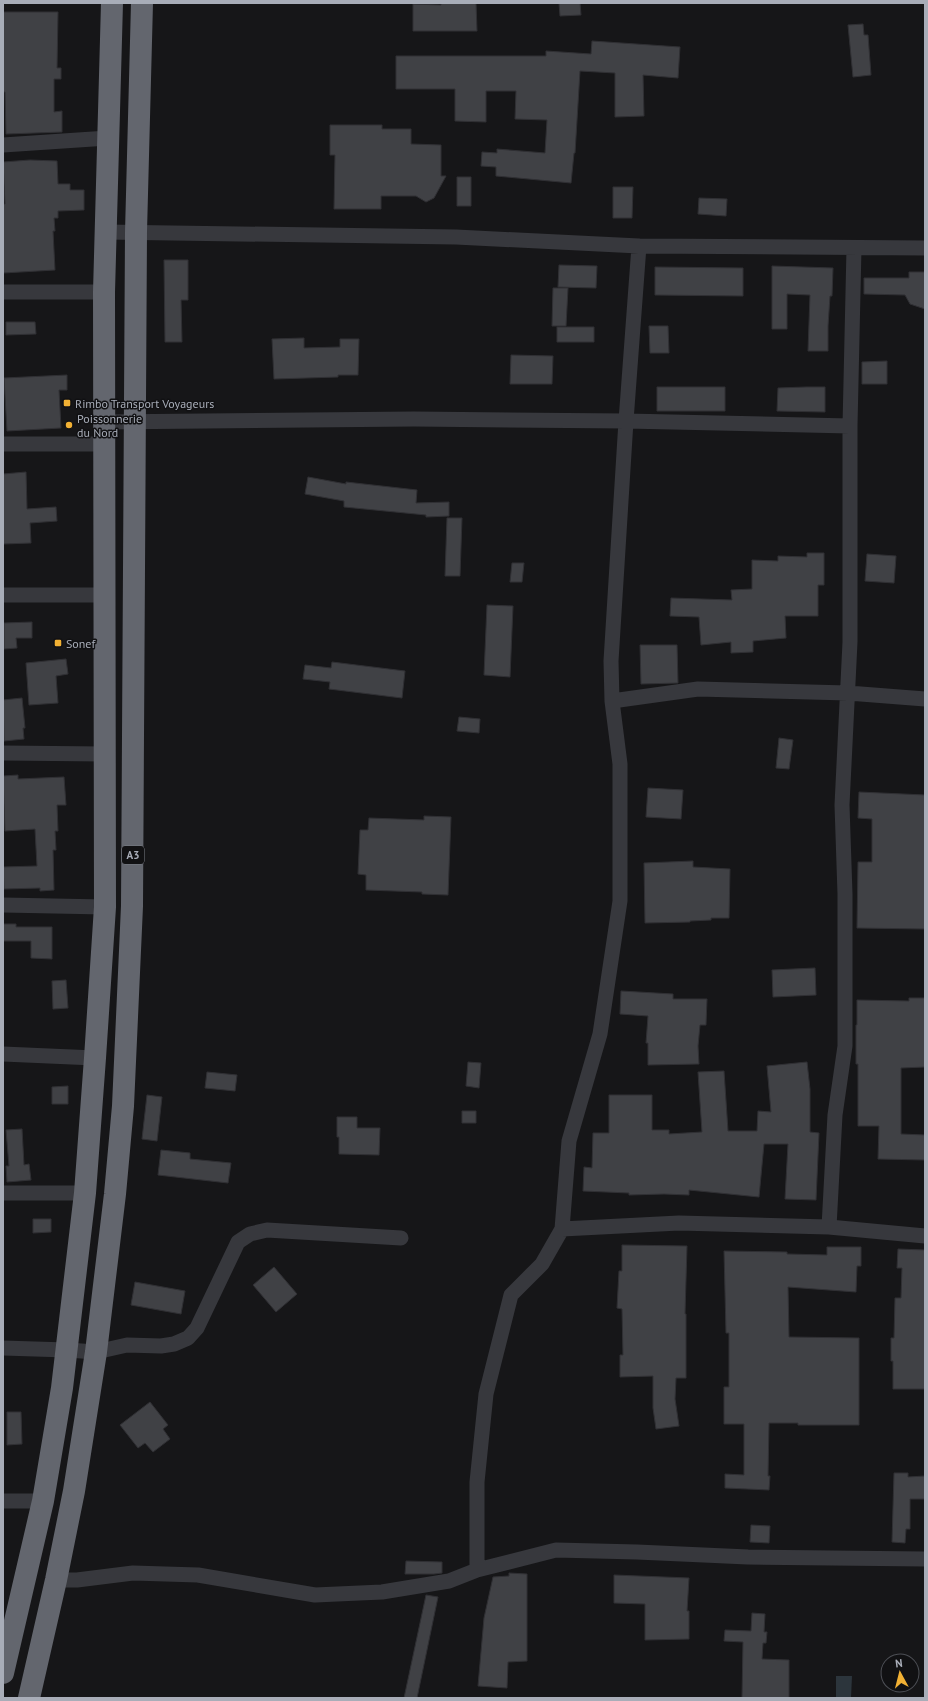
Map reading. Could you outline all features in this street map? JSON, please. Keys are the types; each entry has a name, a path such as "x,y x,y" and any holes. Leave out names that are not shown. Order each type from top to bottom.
{"highway":[{"name":"A3","path":"3,1672 43,1501 62,1388 85,1193 105,907 103,422 104,292 112,3"},
{"name":"A3","path":"29,1698 54,1589 74,1490 96,1352 115,1194 123,1106 133,853 136,232 142,3"},
{"path":"105,854 133,853"},
{"path":"22,1592 54,1589"}],"street":[{"path":"3,145 108,138"},
{"path":"105,232 456,237 639,246 925,248"},
{"path":"477,1570 477,1482 486,1394 511,1295 542,1264 562,1229 569,1141 600,1034 620,901 620,764 612,701 611,660 639,246"},
{"path":"829,1227 835,1115 845,1046 845,894 842,805 850,642 850,426 854,248"},
{"path":"3,292 104,292"},
{"path":"103,422 414,419 626,421 850,426"},
{"path":"3,444 104,444"},
{"path":"3,595 104,594"},
{"path":"612,701 698,689 848,693 925,698"},
{"path":"3,753 104,754"},
{"path":"3,905 105,907"},
{"path":"3,1054 95,1058"},
{"path":"3,1193 85,1193"},
{"path":"562,1229 679,1223 829,1227 925,1236"},
{"path":"3,1348 96,1352 127,1345 161,1346 174,1344 188,1338 198,1328 238,1242 250,1234 266,1230 401,1238"},
{"path":"3,1501 43,1501"},
{"path":"54,1589 77,1580 132,1573 198,1576 315,1595 382,1592 449,1581 477,1570 556,1550 756,1557 925,1559"}],"shaded area":[{"path":"836,1676 852,1676 851,1698 836,1698"}],"building":[{"path":"441,3 476,3 477,31 413,31 413,4 441,5"},
{"path":"559,3 580,3 581,15 560,16"},
{"path":"3,12 58,12 57,68 61,68 61,79 54,79 54,112 62,111 62,132 6,134 5,92 3,92"},
{"path":"863,24 864,35 868,35 871,75 853,77 848,25"},
{"path":"592,41 680,47 678,78 643,75 644,116 615,117 615,73 580,71 575,153 571,183 496,176 496,167 481,166 482,152 497,153 497,149 545,153 547,120 515,119 516,91 486,91 486,122 455,121 455,89 396,89 396,56 546,56 546,51 591,54"},
{"path":"330,125 382,125 382,129 411,129 411,144 441,145 441,176 446,176 434,198 426,202 416,196 381,196 381,209 334,209 335,155 330,155"},
{"path":"30,160 57,161 58,184 70,184 70,190 84,190 84,210 58,211 58,218 54,218 55,231 53,231 55,270 3,273 3,204 5,204 3,162"},
{"path":"457,177 471,177 471,206 457,206"},
{"path":"613,187 633,187 632,218 613,218"},
{"path":"699,198 727,199 726,216 698,214"},
{"path":"164,260 188,260 188,300 181,300 182,342 165,342"},
{"path":"559,265 597,266 596,288 558,287"},
{"path":"772,266 833,268 832,296 830,296 828,326 828,351 808,351 810,295 787,294 787,329 772,329"},
{"path":"655,267 743,268 743,296 655,295"},
{"path":"909,272 925,272 925,309 910,304 905,295 864,294 864,278 909,278"},
{"path":"553,288 568,288 566,326 552,326"},
{"path":"6,322 35,322 36,334 6,335"},
{"path":"649,326 668,326 669,353 650,353"},
{"path":"557,327 594,327 594,342 557,342"},
{"path":"304,338 304,348 340,347 340,339 359,339 358,375 274,379 272,339"},
{"path":"511,355 553,356 552,384 510,384"},
{"path":"887,361 887,384 862,384 862,362"},
{"path":"67,375 67,390 59,390 61,428 7,431 4,378"},
{"path":"657,387 725,387 725,411 657,411"},
{"path":"825,387 825,412 777,411 778,388"},
{"path":"26,472 27,509 56,507 57,521 30,523 31,543 3,544 3,474"},
{"path":"308,477 346,484 346,482 417,490 416,503 449,502 449,516 426,517 426,515 344,507 344,501 305,494"},
{"path":"447,518 462,518 460,576 445,576"},
{"path":"807,553 824,553 824,585 818,585 818,616 785,616 786,638 753,641 753,652 731,653 731,642 701,645 699,617 670,616 671,598 732,600 731,590 752,589 752,560 778,561 778,556 807,557"},
{"path":"867,554 896,556 894,583 865,581"},
{"path":"512,563 524,563 522,582 510,582"},
{"path":"487,605 513,606 510,677 484,675"},
{"path":"32,622 32,638 16,638 17,648 4,649 4,623"},
{"path":"640,645 677,645 678,683 641,684"},
{"path":"66,659 68,674 56,676 58,703 29,705 26,663"},
{"path":"332,662 405,671 402,698 329,689 330,682 303,679 305,665 331,668"},
{"path":"22,698 25,728 23,728 24,739 4,741 3,700"},
{"path":"459,717 480,719 479,733 457,731"},
{"path":"779,738 793,740 789,769 776,768"},
{"path":"18,775 18,779 64,777 66,805 57,805 58,831 55,831 56,850 53,850 54,890 40,891 40,888 4,889 3,867 37,866 35,829 5,831 3,776"},
{"path":"648,788 683,790 681,819 646,817"},
{"path":"859,792 925,795 925,929 857,928 858,862 872,862 872,819 858,818"},
{"path":"424,816 451,817 448,895 422,894 422,892 366,890 366,875 358,874 360,830 368,830 369,818 424,820"},
{"path":"693,861 693,867 730,869 729,918 711,918 711,920 690,922 645,923 644,863"},
{"path":"3,924 16,924 16,927 52,927 52,959 31,958 31,941 3,941"},
{"path":"815,968 816,995 773,997 772,970"},
{"path":"66,980 68,1008 53,1009 52,981"},
{"path":"621,991 673,994 673,999 707,999 706,1025 700,1025 698,1046 699,1064 648,1065 648,1043 646,1043 648,1016 620,1014"},
{"path":"909,998 925,998 925,1067 901,1068 901,1134 925,1135 925,1160 878,1159 879,1126 858,1126 858,1064 856,1064 857,1000 909,1001"},
{"path":"468,1062 481,1063 479,1088 466,1086"},
{"path":"807,1062 810,1089 810,1132 819,1133 816,1200 785,1199 788,1144 764,1144 759,1197 689,1190 689,1195 629,1195 629,1193 583,1191 584,1167 592,1168 593,1133 609,1133 609,1095 652,1095 652,1130 669,1130 669,1134 702,1132 698,1072 724,1071 728,1131 757,1131 758,1111 771,1112 767,1066"},
{"path":"207,1072 237,1075 235,1091 205,1088"},
{"path":"68,1086 68,1104 52,1104 52,1087"},
{"path":"147,1095 162,1097 157,1141 142,1139"},
{"path":"462,1111 476,1111 476,1123 462,1123"},
{"path":"337,1117 357,1117 357,1128 380,1128 379,1155 339,1154"},
{"path":"22,1129 24,1165 29,1164 31,1180 7,1182 6,1166 9,1166 6,1130"},
{"path":"161,1150 190,1153 190,1159 231,1163 228,1183 158,1175"},
{"path":"33,1219 51,1219 51,1232 33,1233"},
{"path":"622,1245 687,1246 685,1314 686,1378 676,1378 675,1399 679,1426 656,1429 653,1408 653,1376 620,1377 620,1355 623,1355 622,1309 617,1308 619,1271 622,1271"},
{"path":"827,1247 861,1247 861,1266 857,1266 856,1292 788,1287 789,1337 859,1338 859,1425 798,1425 798,1423 769,1423 769,1490 725,1488 725,1474 744,1475 744,1424 724,1424 724,1387 729,1387 729,1333 726,1333 724,1251 787,1252 787,1254 827,1255"},
{"path":"898,1249 925,1250 925,1389 893,1389 891,1338 894,1338 895,1298 901,1298 902,1268 897,1268"},
{"path":"274,1267 297,1294 276,1312 253,1285"},
{"path":"135,1282 185,1291 181,1314 131,1305"},
{"path":"150,1402 168,1425 163,1429 170,1439 153,1452 145,1443 138,1448 120,1425"},
{"path":"7,1412 21,1412 22,1444 7,1445"},
{"path":"894,1473 908,1473 908,1477 925,1476 925,1499 910,1499 910,1529 906,1529 905,1543 892,1542"},
{"path":"751,1525 770,1526 769,1543 750,1542"},
{"path":"406,1561 442,1562 442,1573 405,1574"},
{"path":"509,1573 527,1574 527,1661 508,1662 507,1688 478,1686 484,1618 493,1577 509,1576"},
{"path":"614,1575 689,1578 687,1611 689,1611 689,1639 645,1640 645,1604 614,1603"},
{"path":"426,1595 438,1597 417,1698 404,1698"},
{"path":"752,1613 765,1614 764,1632 767,1632 766,1643 763,1643 762,1659 789,1660 789,1698 742,1698 743,1642 724,1641 725,1630 751,1631"}],"place":[{"name":"Rimbo Transport Voyageurs","path":"67,403"},
{"name":"Poissonnerie du Nord","path":"69,425"},
{"name":"Sonef","path":"58,643"}]}
